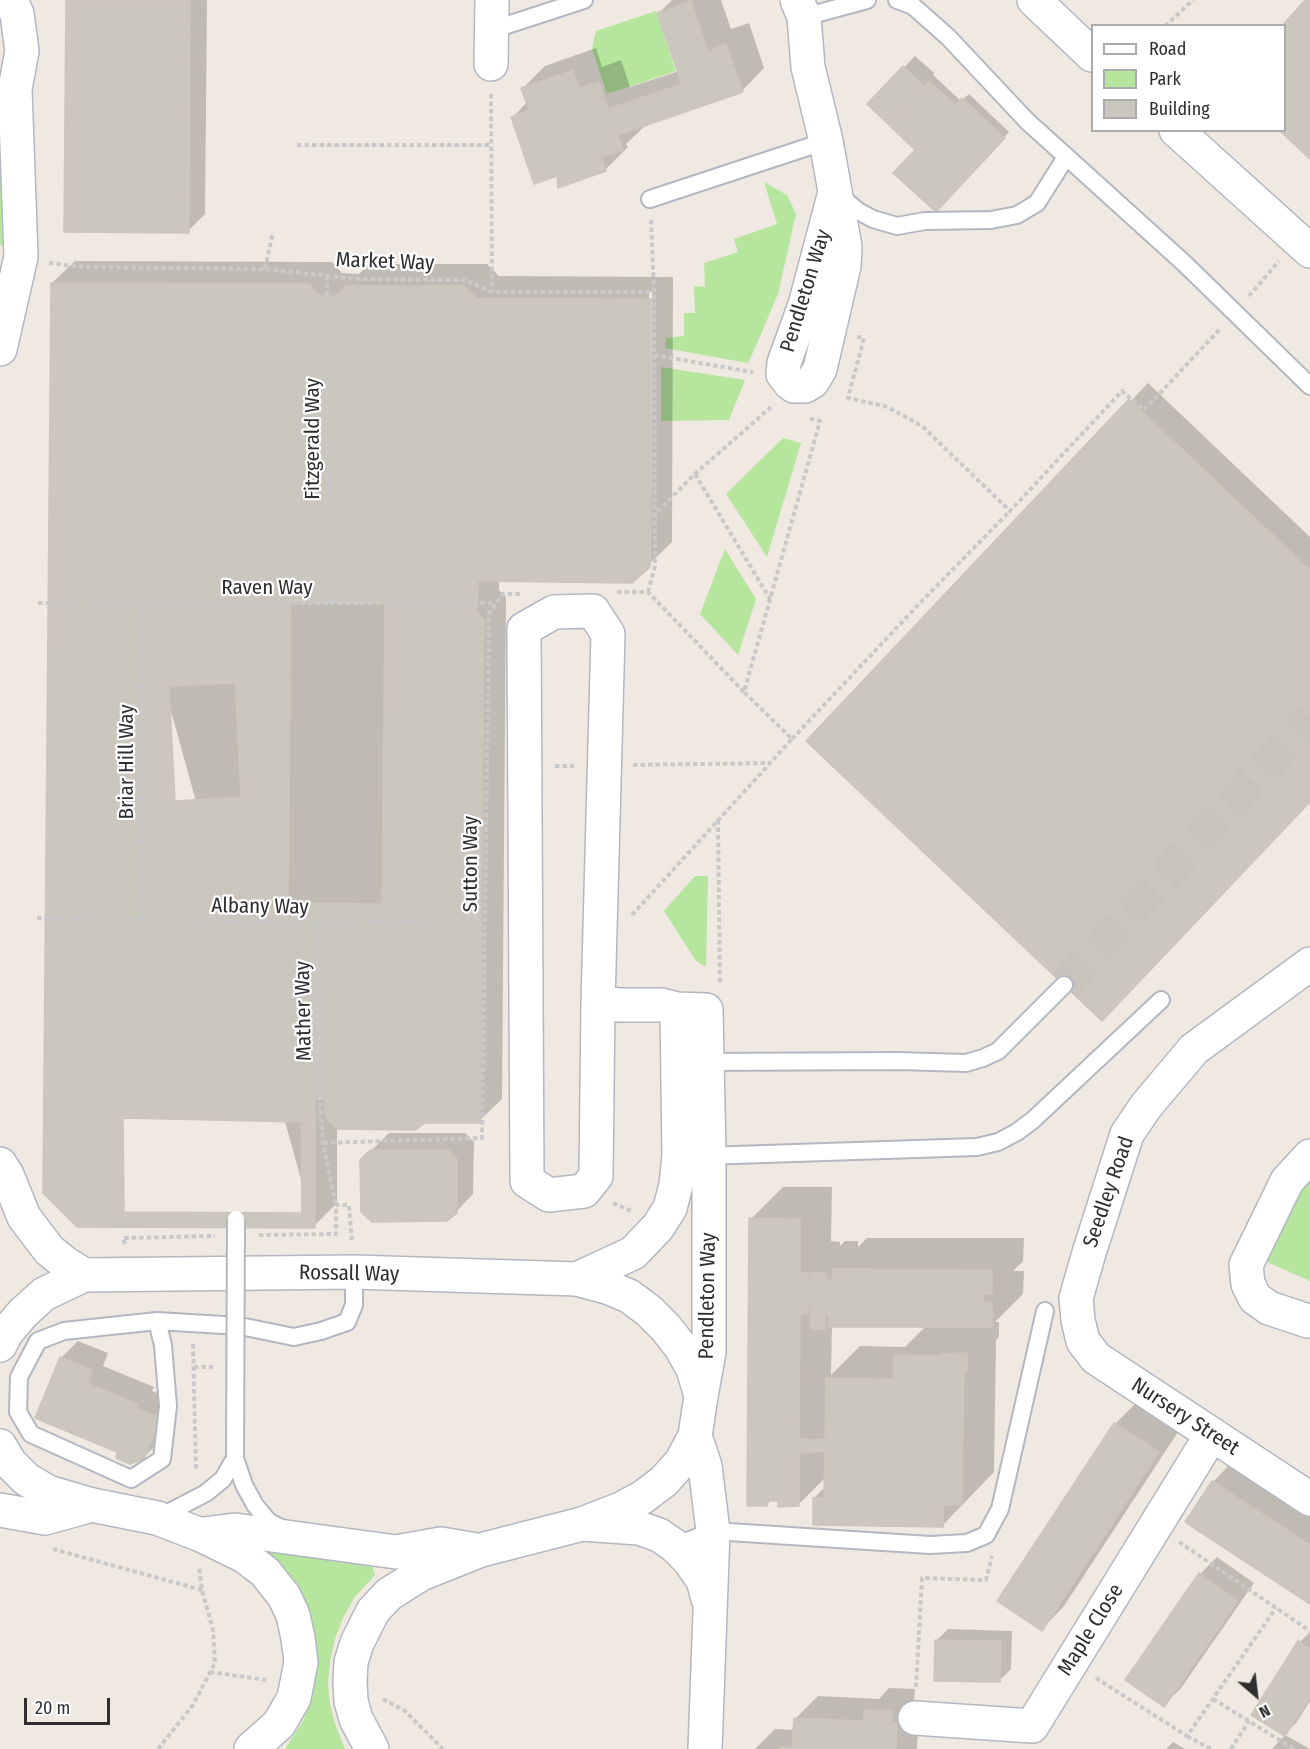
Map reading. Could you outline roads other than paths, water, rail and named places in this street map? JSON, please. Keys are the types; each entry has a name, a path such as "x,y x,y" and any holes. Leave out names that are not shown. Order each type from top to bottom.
{"street":[{"path":"1034,0 1091,54"},
{"path":"0,349 21,257 15,89 22,51 16,5"},
{"name":"Pendleton Way","path":"782,403 812,382 820,369 844,266 845,247 826,141 795,6"},
{"path":"491,64 492,15"},
{"path":"0,118 15,89"},
{"path":"1178,132 1304,245"},
{"path":"593,611 608,634 598,1003 596,1176 584,1191 549,1195 527,1181 524,629 554,612 593,611"},
{"name":"Seedley Road","path":"1078,1320 1076,1298 1127,1134 1146,1106 1194,1049 1310,964"},
{"name":"Pendleton Way","path":"481,1550 582,1524 621,1509 644,1497 664,1481 681,1462 695,1436 709,1352 694,1156 692,1009 661,1005 598,1003"},
{"path":"577,1280 633,1253 658,1227 670,1208 676,1185 694,1156"},
{"path":"1308,1320 1269,1308 1255,1298 1248,1284 1246,1265 1287,1181 1310,1156"},
{"path":"0,1164 7,1175 24,1217 49,1250 84,1275"},
{"name":"Rossall Way","path":"84,1275 354,1272 577,1280 607,1287 629,1296 649,1311 680,1346 693,1369 701,1396"},
{"path":"0,1345 6,1333 23,1313 44,1294 84,1275"},
{"name":"Nursery Street","path":"1078,1320 1083,1341 1096,1358 1310,1499"},
{"name":"Maple Close","path":"915,1718 1032,1726 1212,1434"},
{"path":"695,1436 705,1466 713,1531 705,1749"},
{"path":"0,1446 10,1463 26,1479 48,1492 92,1505 158,1518 200,1550 244,1556 265,1572 284,1596 293,1615 301,1662 294,1698 279,1724 250,1749"},
{"path":"0,1510 45,1518 92,1505"},
{"path":"582,1524 639,1528 659,1535 689,1560 703,1580 710,1603"},
{"path":"200,1550 235,1530 396,1552 441,1544 481,1550"},
{"path":"372,1749 356,1719 351,1701 351,1662 364,1626 373,1611 389,1594 421,1575 481,1550"}],"lane":[{"path":"492,15 584,0"},
{"path":"795,6 867,0"},
{"path":"897,0 913,6 948,37 1027,121 1185,264 1310,386"},
{"path":"650,199 826,141"},
{"path":"835,192 858,211 873,219 897,226 925,221 991,220 1017,215 1037,203 1066,157"},
{"path":"692,1062 966,1063 998,1051 1064,985"},
{"path":"694,1156 977,1147 998,1142 1033,1120 1161,1000"},
{"path":"236,1219 235,1458 244,1485 269,1522 299,1538"},
{"path":"157,1321 163,1345 168,1406 162,1459 131,1479 31,1434 18,1412 19,1377 38,1341 64,1331 157,1321 240,1326 294,1337 347,1322 354,1305 354,1272"},
{"path":"675,1546 713,1531 930,1545 966,1543 986,1535 1000,1509 1045,1311"},
{"path":"158,1518 206,1493 223,1479 235,1458"}],"tunnel":[{"path":"1064,985 1310,718"}]}
